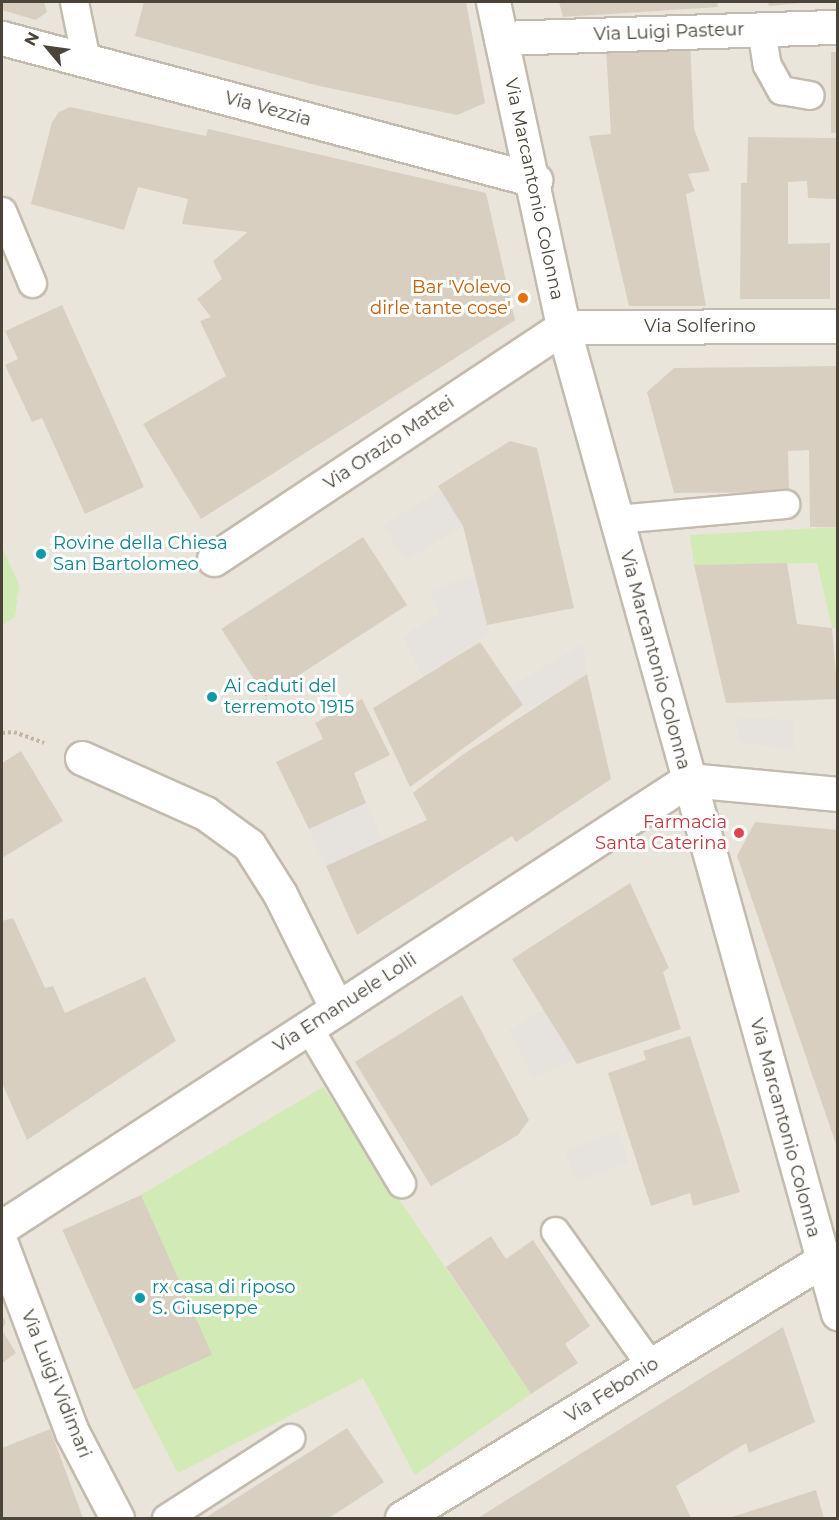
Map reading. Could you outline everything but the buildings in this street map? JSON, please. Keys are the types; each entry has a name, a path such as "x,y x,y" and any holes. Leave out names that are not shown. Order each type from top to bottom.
{"street":[{"name":"Via Marcantonio Colonna","path":"493,2 535,180 563,327 837,1313"},
{"name":"Via Luigi Pasteur","path":"501,38 837,27"},
{"name":"Via Vezzia","path":"2,38 535,180"},
{"name":"Via Solferino","path":"563,327 837,326"},
{"name":"Via Orazio Mattei","path":"214,559 563,327"},
{"path":"82,758 205,813 249,845 280,894 336,1009"},
{"path":"688,780 837,794"},
{"name":"Via Emanuele Lolli","path":"2,1227 688,780"},
{"name":"Via Luigi Vidimari","path":"2,1246 72,1432 117,1518"},
{"name":"Via Febonio","path":"402,1518 822,1261"}],"lane":[{"path":"74,2 86,60"},
{"path":"761,29 767,65 781,90 810,95"},
{"path":"2,211 32,283"},
{"path":"616,519 785,504"},
{"path":"308,1027 401,1183"},
{"path":"555,1231 651,1366"},
{"path":"166,1518 290,1438"}],"shaded area":[{"path":"2,2 837,2 837,1518 2,1518"},
{"path":"441,490 463,526 404,561 383,525"},
{"path":"474,575 489,633 423,677 403,637 439,613 431,591"},
{"path":"583,644 587,674 525,711 510,687"},
{"path":"735,717 793,720 795,750 740,742"},
{"path":"366,803 383,840 326,867 309,830"},
{"path":"544,1009 575,1059 533,1078 509,1030"},
{"path":"617,1131 629,1162 577,1182 565,1151"}],"green space":[{"path":"837,527 837,628 832,628 817,563 694,565 690,535"},
{"path":"2,547 19,585 15,617 2,626"},
{"path":"323,1087 531,1394 415,1475 363,1378 178,1473 132,1385 211,1355 141,1195"}],"place":[{"name":"Bar 'Volevo dirle tante cose'","path":"523,298"},
{"name":"Rovine della Chiesa San Bartolomeo","path":"41,554"},
{"name":"Ai caduti del terremoto 1915","path":"212,697"},
{"name":"Farmacia Santa Caterina","path":"739,833"},
{"name":"rx casa di riposo S. Giuseppe","path":"140,1298"}]}
